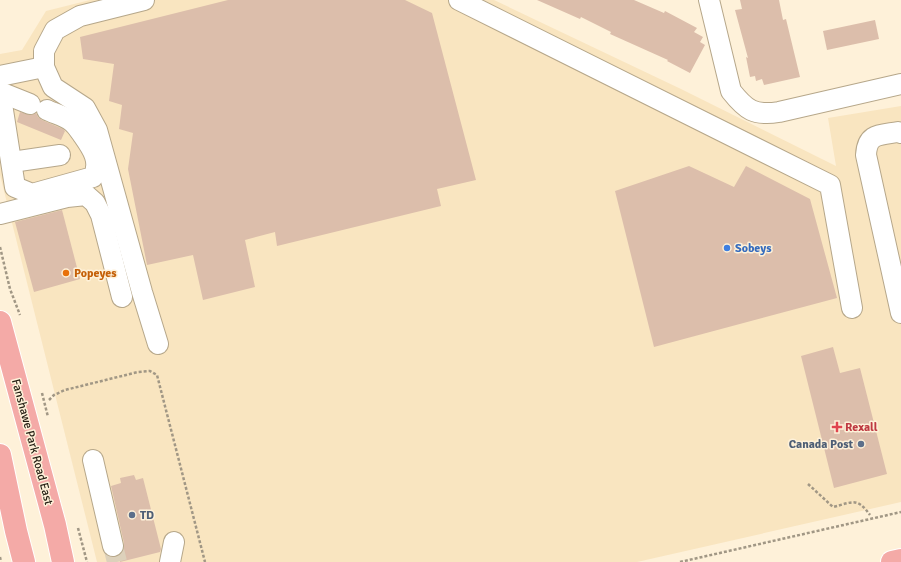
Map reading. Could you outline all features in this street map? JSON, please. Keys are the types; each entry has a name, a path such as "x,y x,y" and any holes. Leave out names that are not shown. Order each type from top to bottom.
{"main road":[{"name":"Fanshawe Park Road East","path":"0,322 55,525 63,562"},
{"path":"0,455 24,562"},
{"path":"892,562 901,560"}],"lane":[{"path":"144,0 80,16 55,30 44,51 44,67 53,87 85,108 98,130 158,344"},
{"path":"459,0 830,185 852,308"},
{"path":"709,0 731,91 740,103 753,112 766,114 779,112 901,84"},
{"path":"0,76 44,67"},
{"path":"0,92 73,123 93,149 97,164 96,172 93,177 32,194 15,187 0,92"},
{"path":"901,133 898,132 877,135 869,141 866,146 866,155 870,173 898,282 901,313"},
{"path":"12,162 60,155"},
{"path":"0,214 67,197 86,195 95,203 101,215 122,297"},
{"path":"93,460 116,556"},
{"path":"170,562 174,542"}],"path":[{"path":"0,247 10,289 21,318"},
{"path":"49,400 54,395 65,390 138,372 150,371 157,375 205,562"},
{"path":"808,484 834,507 853,502 859,503 864,506 870,515"},
{"path":"680,562 901,512"},
{"path":"81,535 87,562"},
{"path":"0,557 1,562"}],"shaded area":[{"path":"90,0 494,0 681,89 836,166 828,118 901,106 901,502 637,562 97,562 0,175 0,54 22,50 46,11"}],"building":[{"path":"228,0 405,0 432,13 476,180 437,189 441,206 277,246 275,232 245,240 255,287 203,300 193,255 147,265 128,169 133,133 119,129 122,105 109,101 114,64 83,59 80,37"},
{"path":"537,0 634,0 664,13 665,11 697,28 694,32 703,37 700,42 705,45 690,73 667,61 668,60 610,34 611,32 581,17 580,19"},
{"path":"740,0 779,0 783,20 786,19 800,77 764,85 762,79 756,81 755,76 750,77 746,57 748,58 735,10 742,9"},
{"path":"875,20 879,39 827,50 823,31"},
{"path":"20,112 31,115 36,113 42,120 63,129 65,131 61,140 17,122"},
{"name":"Sobeys","path":"689,166 734,187 746,166 810,199 837,298 654,347 615,191"},
{"path":"62,210 80,279 34,292 15,222"},
{"path":"833,347 840,373 860,368 887,474 834,488 801,356"},
{"name":"TD","path":"134,475 136,480 143,478 161,549 160,552 120,562 119,556 124,550 124,543 111,486 121,483 120,478"}],"tunnel":[{"path":"113,546 117,562"}],"place":[{"name":"Sobeys","path":"727,248"},
{"name":"Popeyes","path":"66,273"},
{"name":"Rexall","path":"837,427"},
{"name":"Canada Post","path":"861,444"},
{"name":"TD","path":"132,515"}]}
